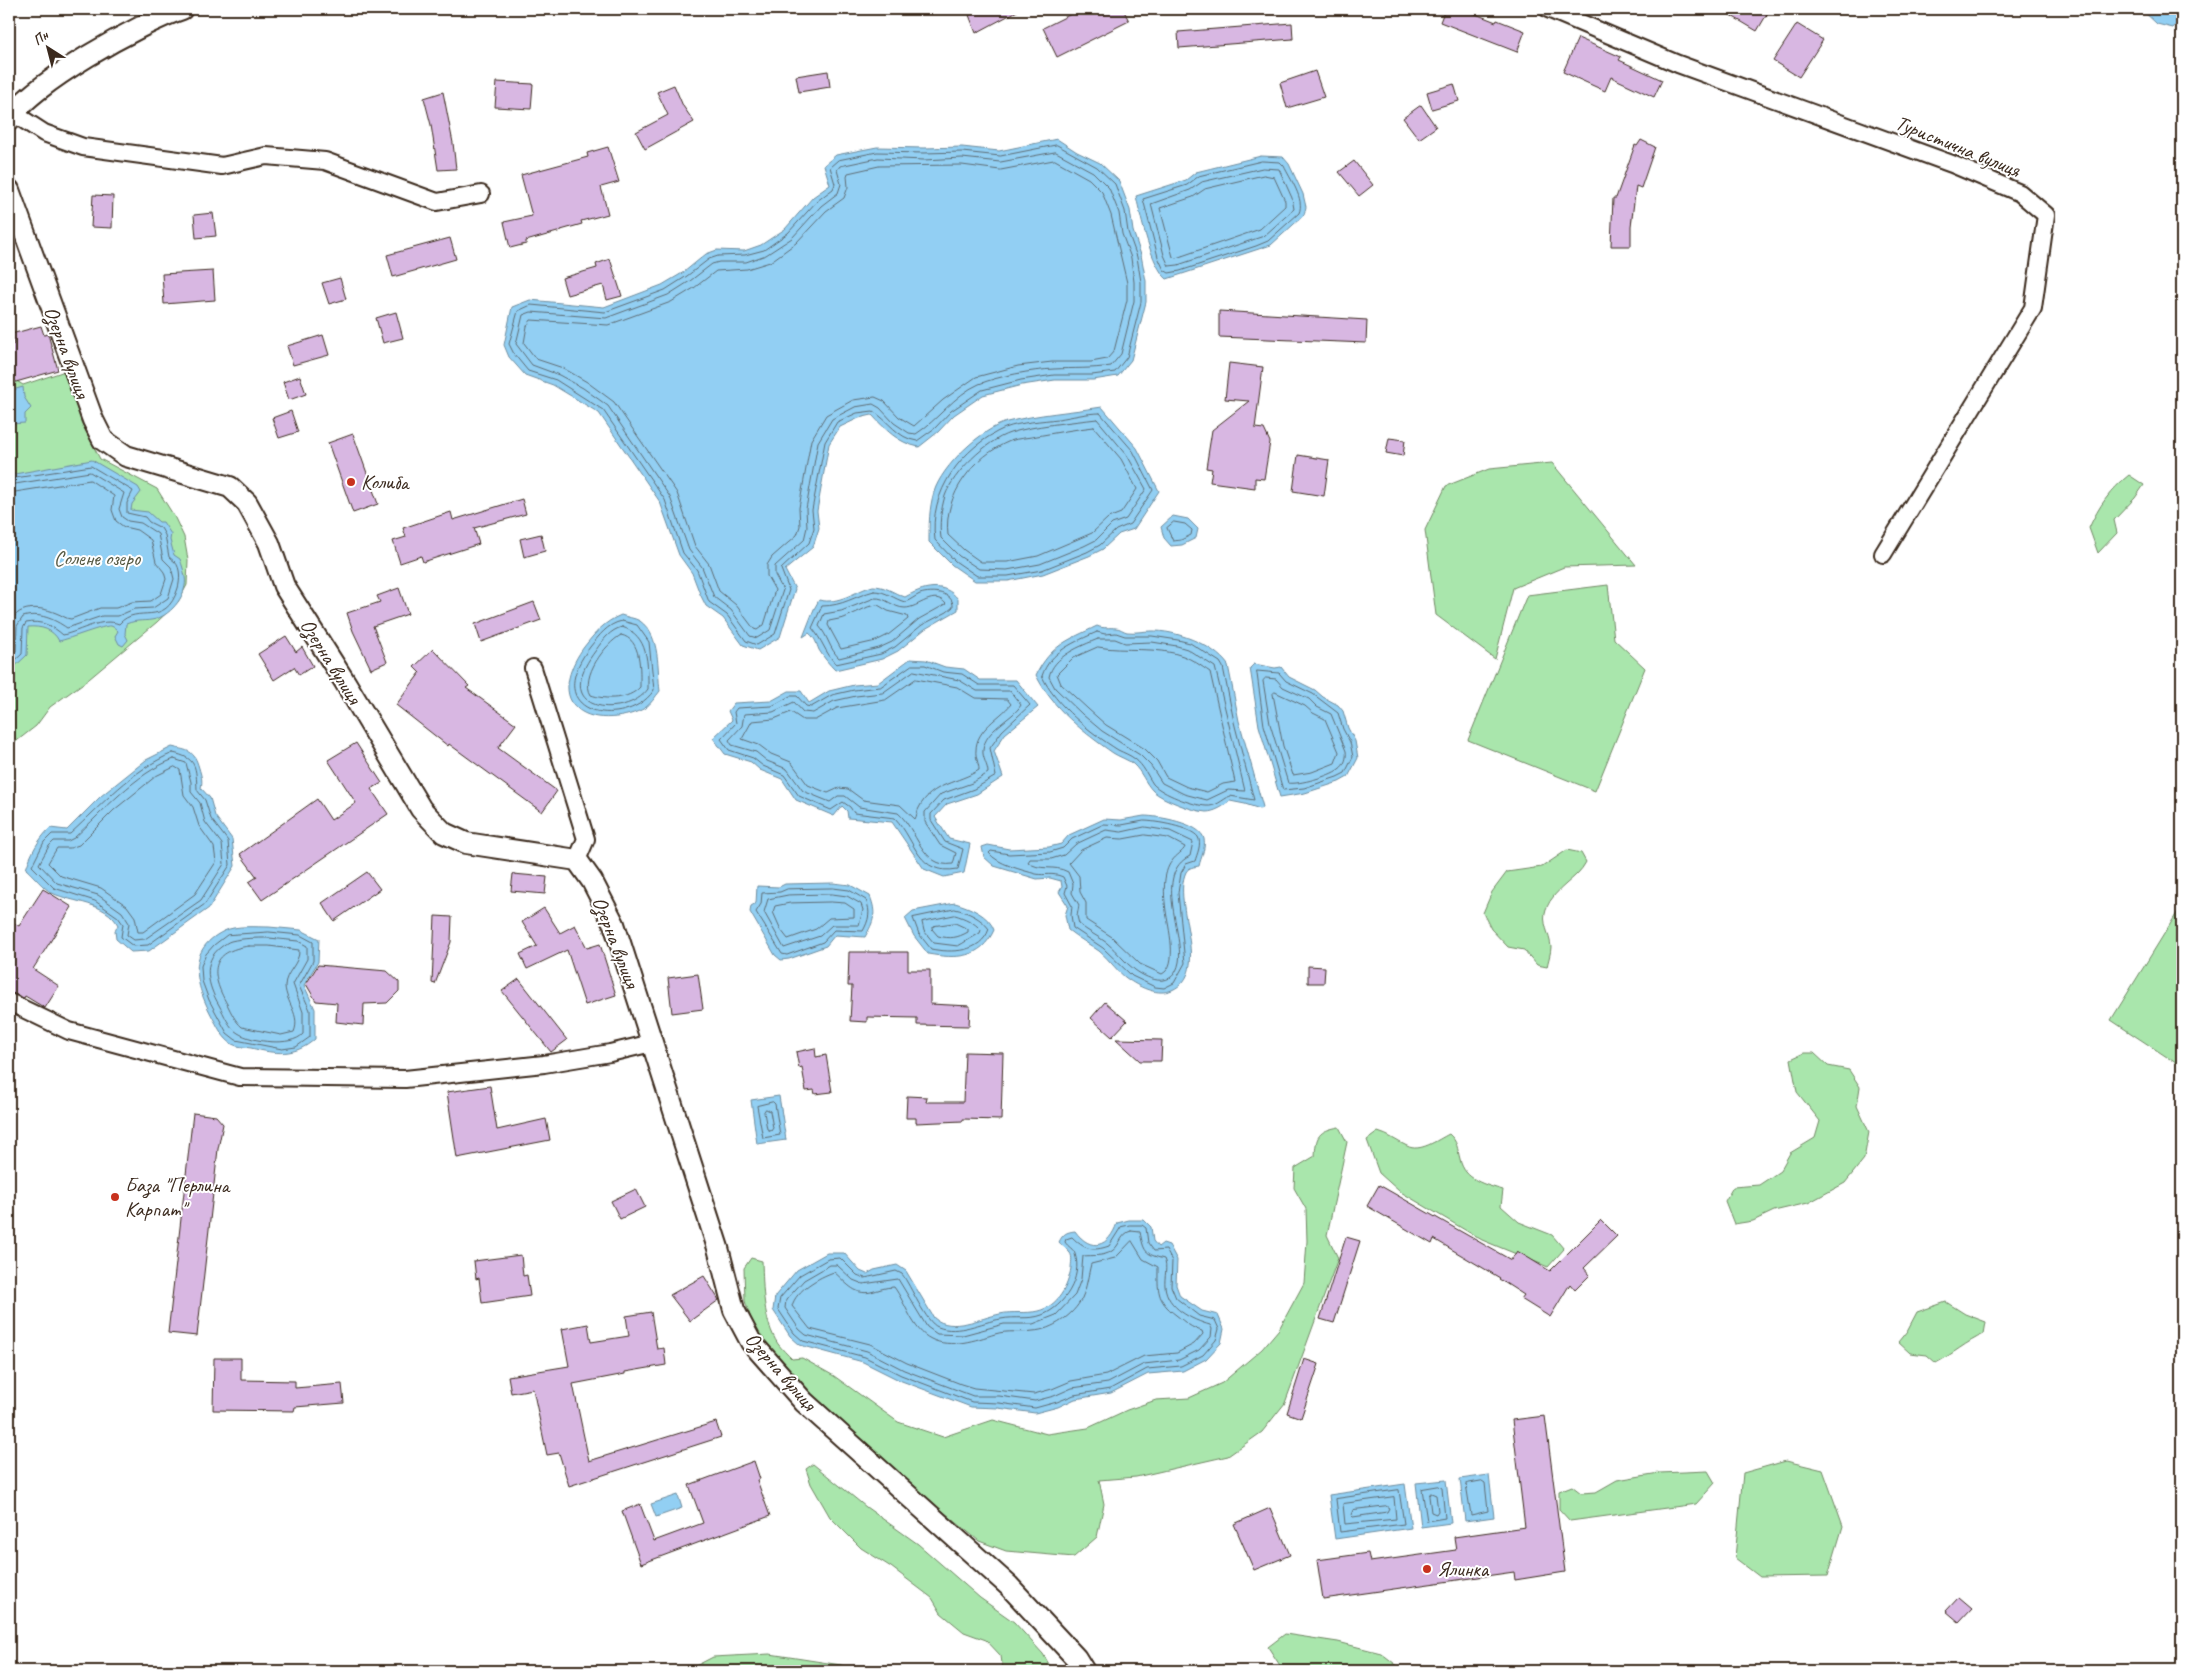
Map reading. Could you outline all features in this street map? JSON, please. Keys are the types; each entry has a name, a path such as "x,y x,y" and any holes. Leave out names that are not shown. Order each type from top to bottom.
{"street":[{"path":"182,9 166,14 115,40 49,82 11,117 44,133 83,147 222,166 266,156 325,161 437,202 481,194"},
{"name":"Туристична вулиця","path":"1548,9 1678,64 1995,182 2020,193 2046,215 2033,308 1883,554"},
{"name":"Озерна вулиця","path":"9,190 93,420 103,440 126,456 230,487 247,503 269,543 284,586 422,809 444,833 466,843 577,860 592,880 614,924 718,1248 734,1310 751,1342 804,1402 1009,1586 1076,1658 1084,1671"},
{"path":"533,668 586,839 577,860"},
{"path":"9,1002 69,1031 240,1077 405,1079 544,1064 610,1053 652,1043"}],"green space":[{"name":"Солене озеро","path":"65,371 81,422 100,459 157,489 174,516 184,537 188,560 187,585 178,602 157,622 89,679 50,707 36,726 9,747 9,376 23,385"},
{"path":"1552,463 1636,565 1564,567 1513,588 1495,659 1436,615 1425,530 1446,486 1489,469"},
{"path":"2129,475 2144,485 2135,498 2114,520 2117,533 2098,553 2089,528 2106,499"},
{"path":"1608,585 1614,639 1645,668 1595,791 1468,740 1527,595"},
{"path":"1567,850 1581,853 1586,862 1577,874 1560,889 1546,909 1546,928 1551,952 1547,967 1537,965 1524,950 1508,947 1491,929 1483,913 1492,892 1507,872 1542,867"},
{"path":"2182,905 2182,1067 2111,1020"},
{"path":"1804,1053 1814,1053 1828,1066 1849,1070 1860,1087 1857,1106 1869,1132 1864,1159 1845,1183 1808,1203 1774,1211 1753,1221 1734,1224 1725,1201 1733,1187 1759,1185 1780,1171 1790,1153 1815,1138 1820,1121 1797,1092 1791,1059"},
{"path":"1339,1127 1347,1142 1327,1235 1338,1258 1285,1403 1262,1432 1228,1456 1136,1477 1099,1480 1104,1504 1097,1537 1074,1557 1006,1551 979,1541 850,1435 780,1366 756,1334 745,1301 744,1268 751,1258 762,1261 769,1325 780,1346 792,1359 802,1358 834,1376 898,1422 943,1437 993,1420 1047,1434 1088,1428 1127,1410 1156,1400 1189,1398 1222,1383 1262,1349 1279,1329 1304,1283 1307,1241 1306,1209 1294,1188 1295,1168 1315,1156 1317,1139 1322,1133"},
{"path":"1378,1132 1412,1148 1423,1147 1449,1134 1456,1143 1462,1166 1471,1177 1503,1190 1501,1206 1519,1222 1552,1235 1564,1249 1548,1267 1482,1240 1399,1191 1379,1173 1367,1140"},
{"path":"1946,1302 1965,1314 1986,1322 1984,1334 1936,1363 1927,1355 1910,1353 1898,1342 1907,1331 1917,1312"},
{"path":"1786,1461 1823,1470 1843,1526 1828,1576 1760,1577 1735,1558 1743,1473"},
{"path":"813,1464 866,1507 918,1544 980,1598 1014,1622 1043,1654 1053,1671 1003,1671 1001,1656 986,1640 964,1632 941,1613 932,1598 891,1567 861,1548 830,1517 811,1484 806,1469"},
{"path":"1708,1471 1715,1483 1696,1504 1570,1521 1559,1509 1559,1491 1572,1486 1581,1493 1596,1492 1617,1480 1659,1473"},
{"path":"1285,1634 1338,1642 1381,1653 1404,1671 1288,1671 1281,1667 1268,1647"},
{"path":"770,1654 841,1665 856,1671 686,1671 713,1657"}],"water":[{"path":"2141,9 2182,9 2182,18 2173,28 2157,24"},
{"path":"1057,139 1077,152 1100,163 1119,181 1130,210 1133,231 1141,255 1146,281 1146,302 1131,360 1118,376 1093,380 1055,380 1022,385 983,395 954,415 938,432 919,447 899,439 887,431 872,415 859,418 840,427 829,444 817,511 819,528 813,547 785,570 795,589 780,637 758,650 743,645 723,618 706,606 692,573 679,555 660,502 599,413 553,385 525,375 509,357 504,345 512,307 530,300 604,307 662,285 684,272 706,254 717,250 744,251 761,245 785,229 813,197 830,185 824,165 836,155 877,147 962,147 999,151"},
{"path":"1261,156 1283,157 1289,164 1303,194 1306,207 1304,215 1271,245 1167,279 1161,273 1151,253 1136,196 1186,180 1196,172"},
{"path":"23,387 24,397 31,408 25,414 25,423 9,424 9,391"},
{"path":"1102,407 1137,448 1159,491 1134,529 1119,534 1103,549 1089,556 1043,574 1008,581 975,581 952,565 929,542 931,504 938,482 954,460 975,440 986,432 1007,422"},
{"name":"Солене озеро","path":"92,460 138,487 141,492 132,504 131,510 148,512 159,522 163,522 171,534 170,540 174,555 180,559 185,577 184,590 178,602 168,613 156,619 126,624 125,634 128,640 123,646 119,644 115,636 118,631 111,626 59,641 46,629 28,627 27,655 9,672 9,475"},
{"path":"1173,516 1188,519 1198,529 1196,538 1182,545 1171,546 1164,538 1161,527"},
{"path":"873,586 886,588 905,597 926,588 940,588 952,593 958,599 958,610 925,629 898,651 882,659 835,670 821,653 811,635 809,633 803,637 814,609 819,600 833,601"},
{"path":"621,615 640,621 652,635 657,653 660,691 645,708 630,714 611,718 593,716 578,709 572,702 568,687 569,678 575,661 588,642 605,625"},
{"path":"1097,626 1117,628 1127,632 1161,631 1171,633 1193,640 1221,657 1228,665 1239,721 1263,807 1260,809 1230,801 1216,810 1206,812 1186,807 1164,798 1153,791 1133,764 1113,753 1091,737 1059,709 1036,675 1048,657 1061,644"},
{"path":"910,659 926,660 945,667 964,669 980,680 1016,680 1038,707 1005,734 994,751 1003,777 977,794 947,804 935,817 949,839 970,844 964,873 944,877 924,869 892,822 848,818 847,811 842,806 834,816 796,800 782,779 760,770 751,762 725,754 713,738 732,720 728,711 734,703 771,701 789,691 801,691 809,703 829,691 854,685 878,683"},
{"path":"1254,664 1275,668 1281,667 1289,677 1315,690 1338,705 1343,711 1348,728 1355,741 1358,758 1348,777 1339,782 1305,793 1280,797 1259,726 1250,668"},
{"path":"172,747 193,754 202,778 201,788 210,798 215,816 232,839 235,866 209,908 149,951 131,952 116,939 115,931 118,925 113,917 97,907 52,893 26,869 35,847 50,828 67,830 101,796 146,760"},
{"path":"1144,816 1178,821 1201,833 1204,839 1204,849 1199,866 1187,870 1183,885 1183,901 1189,936 1189,968 1184,981 1167,992 1155,992 1134,983 1121,974 1099,951 1068,930 1065,915 1068,906 1059,892 1062,887 1061,881 1050,878 1037,879 994,866 984,857 982,847 988,845 1009,849 1049,847 1061,844 1069,835 1104,819 1121,820"},
{"path":"833,883 850,885 870,896 874,917 865,937 835,935 826,946 781,960 775,955 750,912 751,906 756,903 757,886 779,887 785,884"},
{"path":"955,903 972,909 988,920 994,930 989,940 975,952 967,955 928,954 914,936 905,918 913,911"},
{"path":"269,927 301,930 319,939 318,962 304,985 315,1009 315,1039 300,1049 277,1053 239,1046 229,1042 208,1008 199,983 197,971 198,960 203,949 211,939 224,931 234,928"},
{"path":"779,1096 786,1140 757,1144 751,1100"},
{"path":"1129,1220 1144,1220 1151,1227 1153,1241 1158,1247 1163,1243 1169,1245 1177,1260 1176,1285 1180,1296 1202,1311 1218,1315 1224,1329 1221,1343 1206,1359 1183,1371 1148,1374 1111,1393 1075,1399 1058,1407 1035,1413 998,1408 971,1407 899,1380 863,1362 800,1345 790,1336 773,1310 775,1296 797,1270 827,1253 844,1253 860,1271 867,1274 874,1270 897,1265 906,1271 934,1318 941,1322 958,1324 1005,1313 1038,1311 1051,1305 1065,1289 1072,1258 1070,1253 1059,1242 1063,1235 1075,1231 1087,1242 1099,1244 1109,1237 1117,1223"},
{"path":"1489,1475 1494,1517 1465,1521 1460,1479"},
{"path":"1446,1480 1451,1523 1421,1527 1416,1483"},
{"path":"1405,1484 1411,1528 1335,1539 1329,1495"},
{"path":"678,1495 682,1508 656,1517 651,1504"}],"building":[{"path":"983,9 1021,9 976,33 969,15"},
{"path":"1081,9 1123,9 1129,21 1057,57 1043,28"},
{"path":"1445,9 1461,13 1463,9 1525,31 1517,52 1440,22"},
{"path":"1720,9 1770,9 1757,31"},
{"path":"1292,23 1293,39 1179,48 1178,32"},
{"path":"1797,24 1823,40 1799,77 1773,61"},
{"path":"1578,38 1621,57 1619,60 1662,80 1654,97 1611,77 1605,91 1563,72"},
{"path":"828,71 830,87 799,92 796,76"},
{"path":"1315,71 1324,97 1287,108 1280,83"},
{"path":"497,82 533,84 531,109 495,107"},
{"path":"1454,84 1459,101 1432,109 1427,92"},
{"path":"674,85 683,106 694,122 645,149 636,132 668,115 657,92"},
{"path":"443,92 456,169 438,170 431,125 424,98"},
{"path":"1421,105 1436,127 1419,139 1403,118"},
{"path":"1641,140 1655,147 1641,188 1636,186 1631,226 1631,246 1611,246 1613,198 1616,198 1635,145 1637,146"},
{"path":"608,147 619,182 601,187 608,214 581,221 582,224 526,241 526,244 510,248 504,222 532,216 521,175 588,157 587,153"},
{"path":"1354,161 1373,185 1359,196 1339,172"},
{"path":"93,195 113,196 112,228 91,227"},
{"path":"213,213 216,236 196,238 194,215"},
{"path":"450,238 456,259 393,277 387,255"},
{"path":"610,259 622,296 607,300 603,285 567,295 562,278 597,268 596,264"},
{"path":"213,271 215,300 164,304 162,274"},
{"path":"340,278 346,299 329,304 322,283"},
{"path":"1219,311 1367,320 1366,343 1219,337"},
{"path":"396,312 403,338 383,343 376,318"},
{"path":"41,326 44,335 48,334 58,370 9,384 9,346 14,344 11,334"},
{"path":"323,335 329,355 293,365 287,346"},
{"path":"1229,363 1263,367 1255,428 1264,429 1270,442 1264,479 1255,478 1255,488 1210,482 1212,469 1206,468 1212,430 1249,401 1225,399"},
{"path":"300,376 306,394 289,400 283,382"},
{"path":"291,411 298,432 279,438 272,418"},
{"path":"353,434 378,504 353,513 328,443"},
{"path":"1389,438 1405,440 1403,456 1386,453"},
{"path":"1298,455 1329,460 1324,496 1293,491"},
{"path":"522,499 526,514 474,528 479,544 423,562 421,556 400,563 393,541 406,537 403,528 451,512 453,520"},
{"path":"541,534 545,551 524,557 520,539"},
{"path":"399,588 408,614 373,626 387,662 371,669 353,631 347,613 380,602 377,596"},
{"path":"534,602 541,620 481,642 475,624"},
{"path":"286,636 296,652 302,647 313,666 299,675 294,667 274,680 258,654"},
{"path":"433,649 469,686 466,688 516,724 498,748 557,791 542,812 449,744 448,746 396,705 420,673 414,667"},
{"path":"356,743 382,783 371,789 388,814 262,900 249,882 257,877 240,854 317,799 331,820 356,803 328,760"},
{"path":"367,872 380,889 334,921 322,903"},
{"path":"513,874 547,877 545,894 511,891"},
{"path":"43,889 72,907 33,969 59,986 45,1008 25,996 24,998 9,992 9,920 19,926"},
{"path":"544,908 560,933 575,925 587,948 600,944 616,995 585,1005 567,950 527,969 520,954 537,946 522,922"},
{"path":"435,916 452,917 451,942 435,984 432,983"},
{"path":"849,952 908,952 908,970 930,970 930,1004 970,1006 969,1026 917,1025 917,1018 867,1017 867,1022 850,1021 852,986 848,986"},
{"path":"318,965 387,971 399,982 399,991 387,1003 364,1004 363,1025 336,1022 337,1003 316,1001 306,984"},
{"path":"1308,966 1325,967 1324,983 1308,983"},
{"path":"698,974 703,1009 672,1013 668,978"},
{"path":"519,979 567,1040 551,1052 502,991"},
{"path":"1105,1002 1127,1021 1112,1037 1091,1018"},
{"path":"1116,1039 1162,1040 1161,1061 1140,1061"},
{"path":"815,1048 816,1057 826,1055 832,1092 815,1094 814,1090 806,1091 802,1067 799,1068 796,1052"},
{"path":"965,1052 1003,1053 1001,1120 963,1119 963,1121 916,1123 916,1118 906,1118 907,1096 927,1097 926,1102 963,1102"},
{"path":"490,1086 497,1130 546,1119 550,1140 457,1158 447,1092"},
{"path":"193,1113 216,1116 223,1124 218,1149 197,1336 168,1333"},
{"path":"1379,1185 1511,1260 1517,1251 1550,1271 1601,1220 1617,1236 1584,1268 1590,1275 1575,1290 1570,1284 1550,1317 1521,1299 1524,1295 1500,1278 1434,1239 1432,1244 1367,1206"},
{"path":"636,1189 645,1207 620,1219 611,1201"},
{"path":"1346,1237 1360,1241 1334,1323 1320,1319"},
{"path":"521,1255 523,1276 527,1275 530,1296 482,1303 479,1278 476,1279 474,1261"},
{"path":"704,1276 719,1300 690,1321 670,1295"},
{"path":"651,1312 657,1349 664,1348 666,1365 573,1384 589,1461 716,1422 721,1437 569,1486 559,1453 547,1455 533,1389 511,1393 508,1376 569,1366 562,1329 588,1324 591,1342 629,1336 626,1316"},
{"path":"214,1358 241,1358 241,1380 295,1381 295,1388 342,1384 344,1403 295,1407 294,1411 213,1410"},
{"path":"1304,1359 1319,1364 1301,1418 1287,1413"},
{"path":"1545,1416 1565,1572 1515,1580 1514,1572 1323,1599 1317,1560 1368,1553 1370,1562 1456,1550 1454,1537 1525,1527 1512,1420"},
{"path":"754,1461 760,1479 757,1480 770,1516 641,1564 622,1511 640,1504 654,1541 703,1523 689,1485"},
{"path":"1270,1508 1290,1555 1254,1570 1234,1524"},
{"path":"1959,1597 1972,1608 1959,1622 1946,1611"}],"place":[{"name":"Колиба","path":"351,482"},
{"name":"База \"Перлина Карпат\"","path":"115,1197"},
{"name":"Ялинка","path":"1427,1569"}]}
